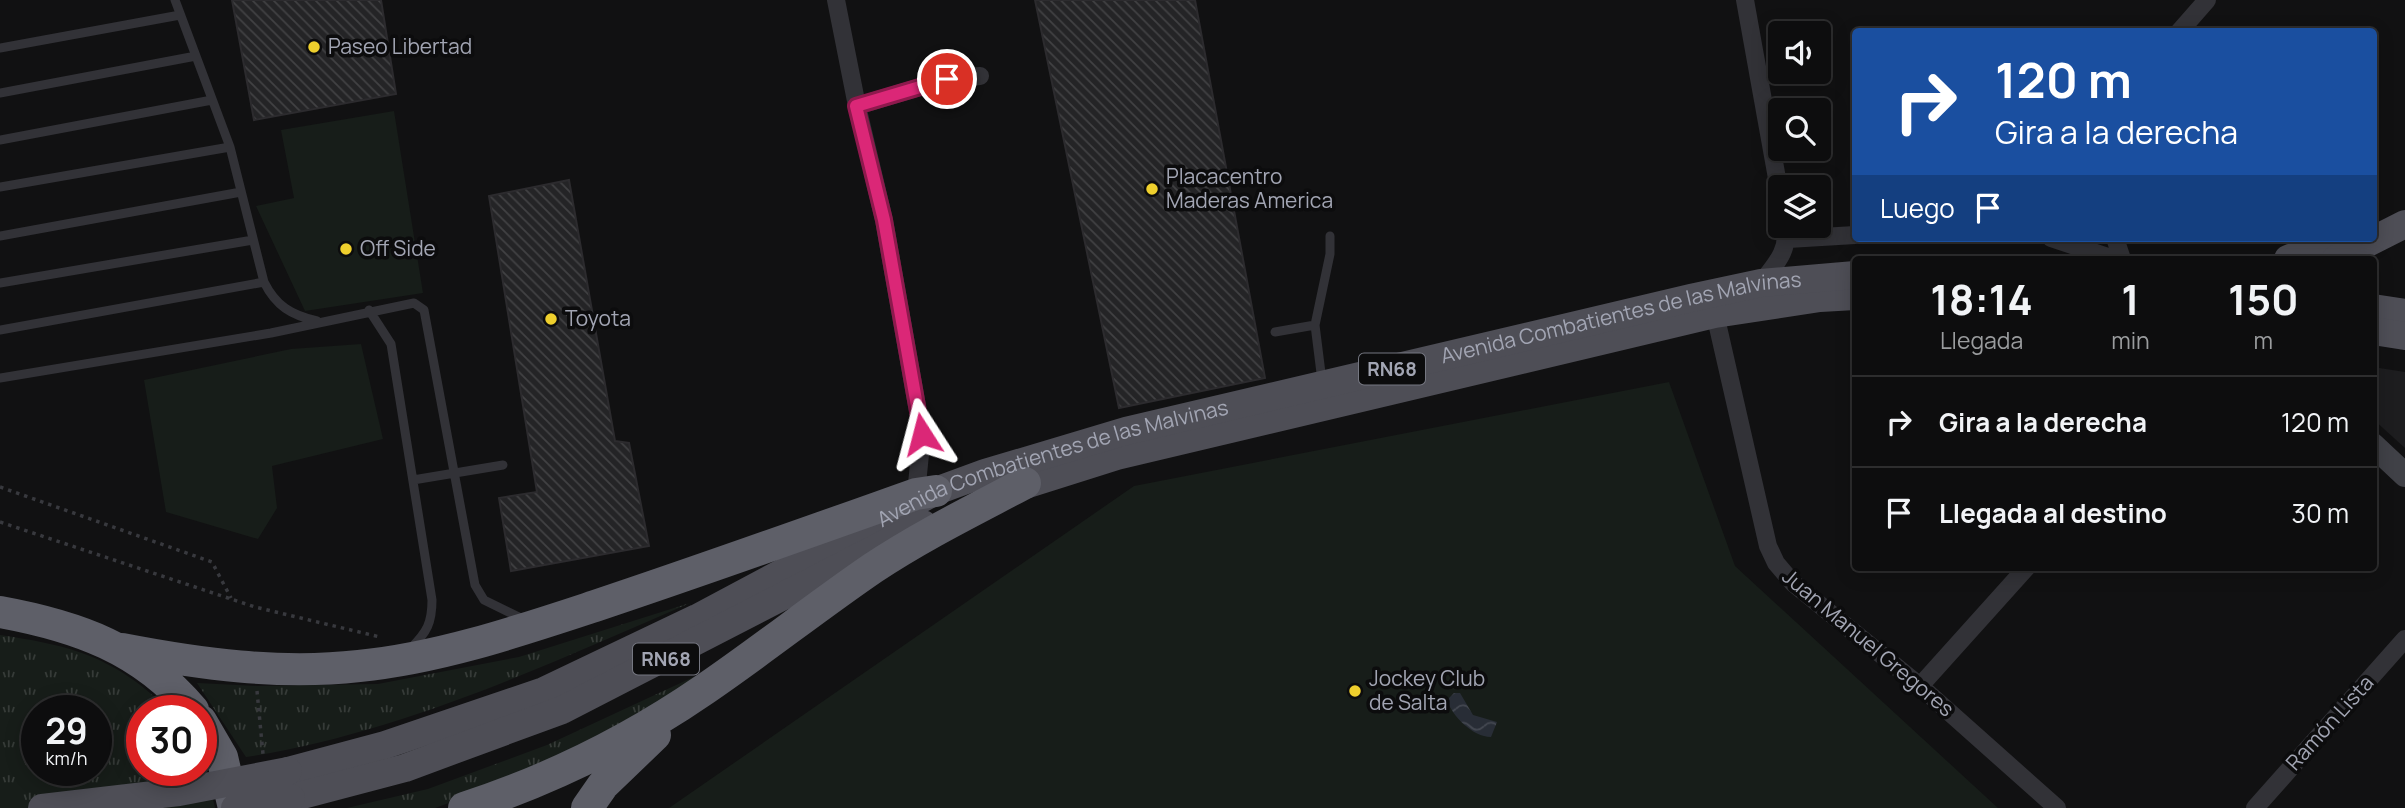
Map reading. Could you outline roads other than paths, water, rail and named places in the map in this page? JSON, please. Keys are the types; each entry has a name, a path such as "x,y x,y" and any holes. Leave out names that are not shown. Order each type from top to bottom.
{"highway":[{"name":"RN68","path":"464,808 545,779 590,757 704,690 874,567 937,529 1025,483"},
{"name":"RN68","path":"0,612 32,618 122,649 178,660 256,668 334,668 400,660 536,625 704,570 926,492"},
{"path":"0,604 32,618"},
{"name":"RN68","path":"122,649 152,668 178,695"},
{"path":"587,808 611,776 704,690"},
{"name":"RN68","path":"217,748 222,757 235,808"}],"main road":[{"path":"2377,218 2405,204"},
{"path":"2377,238 2405,224"},
{"path":"2295,256 2328,242"},
{"path":"2342,256 2370,242"},
{"name":"Avenida Combatientes de las Malvinas","path":"289,784 385,745 544,691 697,618 926,492 985,472 1126,431 1761,283 1852,275"},
{"name":"Avenida Combatientes de las Malvinas","path":"289,784 405,768 562,710 747,617 887,540 1025,483 1118,456 1716,314 1820,298 1852,296"},
{"path":"2377,309 2405,313"},
{"path":"2377,332 2405,336"},
{"name":"RN68","path":"42,808 179,792 289,784"},
{"name":"RN68","path":"235,808 289,784"}],"street":[{"path":"836,0 856,106 884,220 922,434 926,492"},
{"path":"1745,0 1776,175"},
{"path":"2182,28 2207,0"},
{"path":"856,106 947,79 980,75"},
{"path":"1831,234 1852,235"},
{"path":"1761,283 1782,254 1786,238"},
{"path":"2063,242 2105,256"},
{"name":"Juan Manuel Gregores","path":"1716,314 1768,546 1776,564 1793,583 1920,686 2057,808"},
{"path":"2377,449 2405,475"},
{"path":"1920,686 2023,571"},
{"name":"Ramón Lista","path":"2255,808 2405,639"}],"lane":[{"path":"175,0 230,146 264,282 273,301 287,311 322,322"},
{"path":"0,48 180,15"},
{"path":"0,93 196,56"},
{"path":"0,141 212,100"},
{"path":"0,187 230,146"},
{"path":"0,236 241,192"},
{"path":"1322,386 1315,325 1330,254 1330,236"},
{"path":"0,283 253,240"},
{"path":"0,330 264,282"},
{"path":"0,378 322,322 369,310 414,303 424,310 475,585 484,600 536,625"},
{"path":"369,310 391,344 432,600 432,622 426,633 400,660"},
{"path":"1275,332 1315,325"},
{"path":"413,480 503,465"}],"water":[{"path":"1454,693 1460,693 1473,715 1497,722 1491,737 1470,730 1458,719 1447,700"}],"place":[{"name":"Paseo Libertad","path":"314,47"},
{"name":"Placacentro Maderas America","path":"1152,189"},
{"name":"Off Side","path":"346,249"},
{"name":"Toyota","path":"551,319"},
{"name":"Jockey Club de Salta","path":"1355,691"}]}
